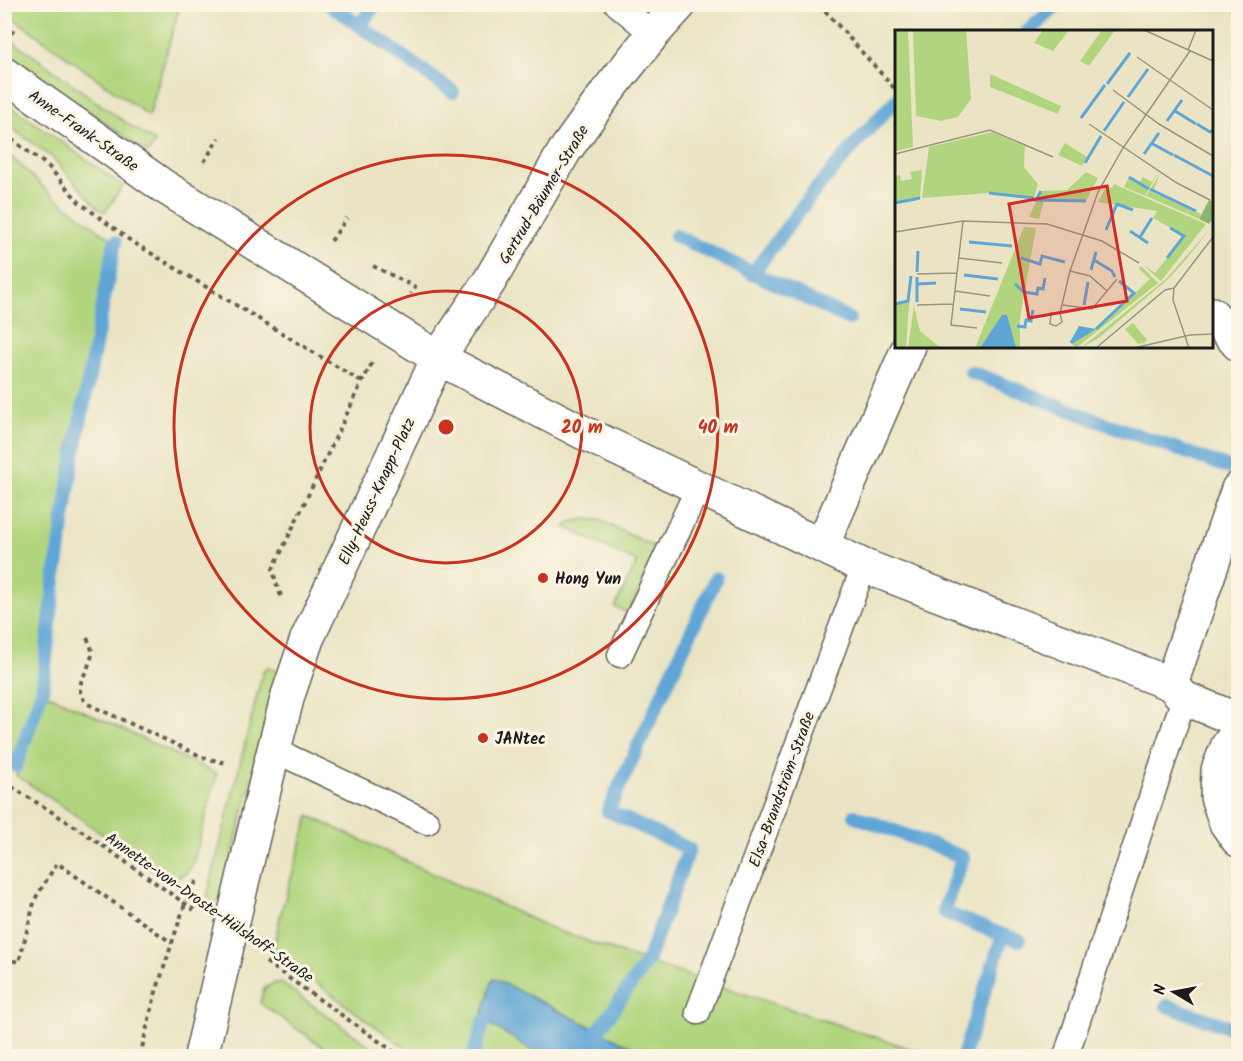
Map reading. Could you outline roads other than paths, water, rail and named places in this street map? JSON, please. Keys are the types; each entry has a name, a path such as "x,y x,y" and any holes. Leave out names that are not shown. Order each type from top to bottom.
{"street":[{"name":"Gertrud-Bäumer-Straße","path":"438,358 489,282 564,152 607,92 680,4"},
{"name":"Anne-Frank-Straße","path":"4,74 163,186 438,358"},
{"path":"1213,315 1239,344"},
{"path":"822,546 908,348"},
{"path":"438,358 588,435 864,566 1178,691 1239,720"},
{"name":"Elly-Heuss-Knapp-Platz","path":"201,1056 274,750 288,695 307,639 438,358"},
{"path":"1178,691 1239,489"},
{"path":"1239,732 1228,745 1218,770 1217,797 1226,823 1239,840"}],"lane":[{"path":"617,4 653,34"},
{"path":"620,655 698,488"},
{"name":"Elsa-Brandström-Straße","path":"698,1012 864,566"},
{"path":"1066,1056 1178,691"},
{"path":"274,750 427,822"}],"water":[{"path":"493,978 636,1049 631,1056 542,1056 481,1019"}],"waterway":[{"path":"329,4 453,92"},
{"path":"360,25 376,4"},
{"path":"1029,30 1059,4"},
{"path":"752,274 812,194 895,101"},
{"path":"676,236 849,319"},
{"path":"4,758 16,766 42,691 55,579 72,465 115,242"},
{"path":"971,372 1230,468"},
{"path":"598,1031 647,962 689,849 608,811 716,578"},
{"path":"855,816 963,857 943,912 1003,935 963,1056"},
{"path":"1003,935 1019,940"},
{"path":"1167,1006 1238,1030"},
{"path":"473,1056 484,1021"}],"place":[{"name":"Hong Yun","path":"543,578"},
{"name":"JANtec","path":"483,738"}]}
